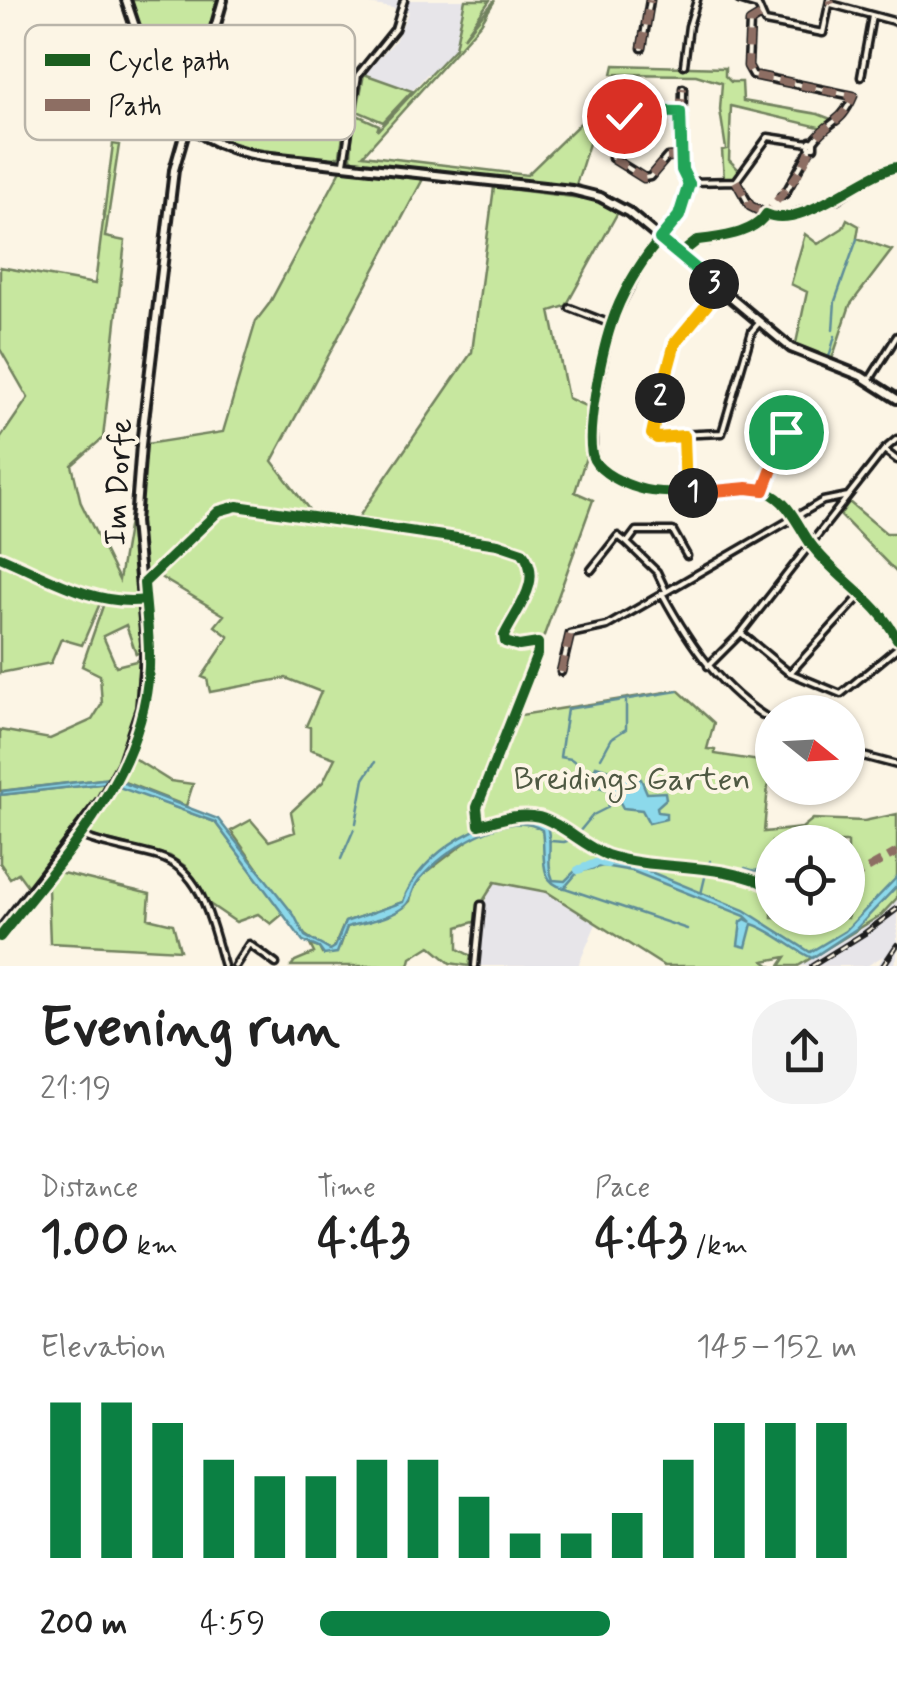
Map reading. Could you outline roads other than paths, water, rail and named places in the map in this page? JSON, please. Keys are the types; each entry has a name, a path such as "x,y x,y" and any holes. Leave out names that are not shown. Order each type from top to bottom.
{"street":[{"path":"126,0 135,25"},
{"name":"Im Dorfe","path":"215,25 223,0"},
{"path":"355,94 358,75 395,29 404,0"},
{"path":"642,48 650,0"},
{"path":"684,66 697,0"},
{"path":"739,0 758,6 765,22 822,33 830,2 897,22"},
{"path":"760,16 750,22 748,66 753,75 852,94 842,117 825,127 811,144 785,194 780,196"},
{"path":"861,77 872,16"},
{"path":"683,88 683,174 690,182"},
{"path":"680,112 627,113 612,158 647,178 667,156 682,156"},
{"path":"736,180 768,137 811,144"},
{"name":"Im Dorfe","path":"0,931 110,786 137,724 144,690 146,643 136,502 172,182 181,140"},
{"path":"217,140 248,154 592,194 622,208 797,352 870,380 897,398"},
{"path":"344,164 348,140"},
{"path":"782,217 838,198 886,168 897,167"},
{"path":"690,182 736,180"},
{"path":"706,239 757,225 766,214 750,206 736,180"},
{"path":"690,182 679,216 648,253 611,324 595,402 591,444 596,463 624,482 649,491 764,490 780,500 812,545 888,621 897,639"},
{"path":"720,289 675,343 653,436 718,434 724,430 752,333 759,322"},
{"path":"570,308 611,324"},
{"path":"870,380 897,336"},
{"path":"764,490 796,404 791,402"},
{"path":"684,436 686,493"},
{"path":"708,666 741,633 897,438"},
{"path":"884,450 897,460"},
{"path":"562,672 570,634 607,626 826,500 848,496"},
{"path":"628,543 636,531 672,532 687,556"},
{"path":"590,570 618,536 628,543 657,572 664,592 708,666 755,709"},
{"path":"0,557 103,600 143,601"},
{"path":"791,672 862,594"},
{"path":"741,633 791,672 841,694 897,648"},
{"path":"865,757 897,765"},
{"path":"76,834 156,856 181,869 199,891 224,966"},
{"path":"475,966 481,905"},
{"path":"235,966 249,944 276,964"}],"water":[{"path":"596,766 641,779 647,793 665,792 666,799 657,807 658,812 666,813 666,819 649,823 642,810 623,808 614,791 589,780"},
{"path":"111,778 218,819 294,915 305,936 330,950 345,922 403,902 424,867 461,837 483,827 526,819 546,824 553,880 565,881 578,868 600,862 641,868 744,910 755,917 755,925 752,924 746,947 738,945 741,922 751,922 745,916 632,871 603,866 578,872 564,888 555,885 544,866 542,830 528,824 511,824 459,846 420,879 405,906 386,917 347,927 337,953 324,955 319,948 303,941 215,822 108,783 0,795 3,791"},
{"path":"897,877 897,886 865,920 865,910"},
{"path":"775,935 783,935 810,952 838,935 847,935 812,958"}],"waterway":[{"path":"833,330 835,301 857,239"},
{"path":"829,357 835,336"},
{"path":"586,770 571,759 560,757 567,709 678,691"},
{"path":"601,758 612,738 626,729 626,702"},
{"path":"356,823 364,779 375,762"},
{"path":"579,832 593,815 607,808 614,795"},
{"path":"490,825 506,819 520,820"},
{"path":"341,859 354,829"},
{"path":"550,841 573,839"},
{"path":"707,869 710,861"},
{"path":"578,870 598,862 607,864"},
{"path":"745,868 755,871"},
{"path":"701,894 706,873"},
{"path":"565,888 687,929"}],"railway":[{"path":"812,966 897,909"},
{"path":"883,966 897,945"}],"park label":[{"name":"Breidings Garten","path":"632,778"}]}
